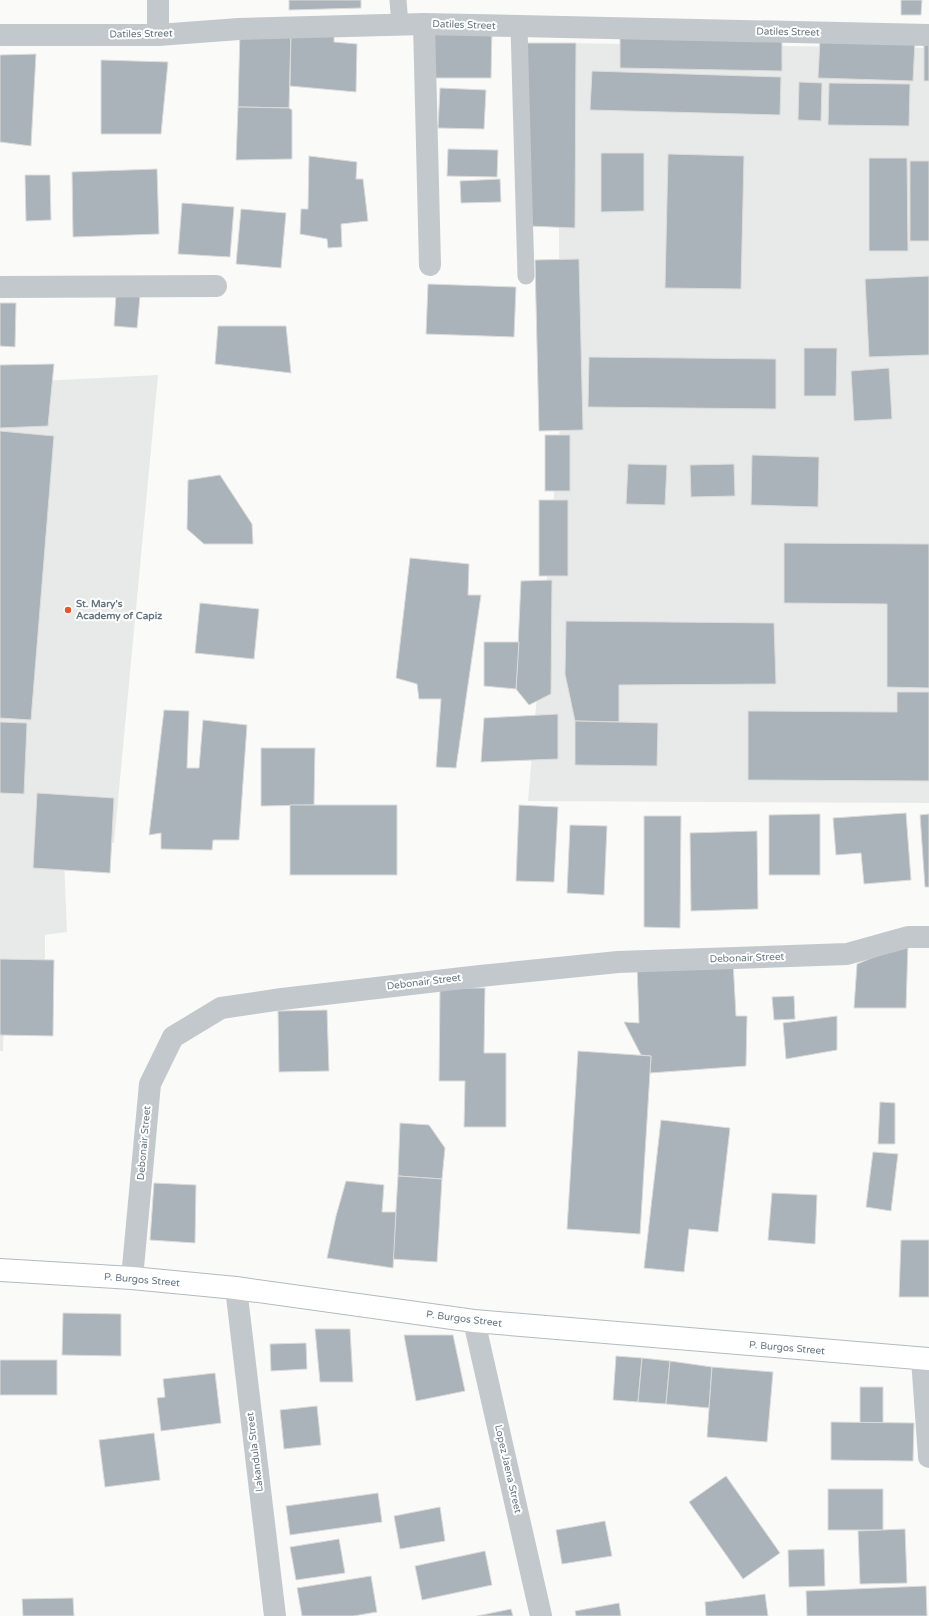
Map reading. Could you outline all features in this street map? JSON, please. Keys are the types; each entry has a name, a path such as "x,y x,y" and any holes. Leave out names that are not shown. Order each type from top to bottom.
{"main road":[{"name":"P. Burgos Street","path":"0,1270 132,1278 236,1288 474,1321 926,1359"}],"street":[{"path":"158,0 158,35"},
{"path":"424,24 430,265"},
{"name":"Datiles Street","path":"0,35 158,35 239,29 424,24 929,35"},
{"path":"0,287 216,286"},
{"name":"Debonair Street","path":"132,1278 150,1084 173,1037 221,1008 282,999 480,976 618,962 847,954 908,937 929,938"},
{"name":"Lakandula Street","path":"236,1288 275,1616"},
{"name":"Lopez Jaena Street","path":"474,1321 541,1616"},
{"path":"926,1359 929,1457"}],"lane":[{"path":"398,0 400,25"},
{"path":"519,26 526,276"}],"shaded area":[{"path":"558,43 929,48 929,803 528,801 560,425"},
{"name":"St. Mary's Academy of Capiz","path":"158,375 114,843 63,837 67,932 45,935 45,962 6,961 3,1051 0,1051 0,383"}],"building":[{"path":"289,0 361,0 361,8 289,10"},
{"path":"901,0 922,0 921,15 901,15"},
{"path":"433,27 492,27 491,78 432,78"},
{"path":"240,30 291,32 289,108 238,107"},
{"path":"334,30 334,42 357,44 356,92 290,86 291,32"},
{"path":"620,32 782,35 782,71 620,68"},
{"path":"820,39 915,42 913,81 818,78"},
{"path":"526,43 576,43 575,228 529,226"},
{"path":"924,45 929,45 929,81 924,81"},
{"path":"36,54 31,146 0,142 0,55"},
{"path":"101,60 168,62 161,134 101,134"},
{"path":"592,71 781,77 780,115 590,110"},
{"path":"799,82 822,83 821,121 798,120"},
{"path":"829,83 910,84 909,126 828,125"},
{"path":"440,88 486,90 484,129 438,128"},
{"path":"238,107 289,108 292,110 292,159 236,160"},
{"path":"448,149 498,150 497,177 447,176"},
{"path":"601,153 644,153 644,211 601,212"},
{"path":"668,154 744,156 741,289 665,288"},
{"path":"309,156 357,162 356,179 363,179 368,221 341,224 342,247 328,248 327,239 300,234 301,209 308,209"},
{"path":"869,158 907,158 908,251 869,251"},
{"path":"910,161 929,161 929,241 910,241"},
{"path":"157,169 159,234 73,237 72,172"},
{"path":"25,175 50,175 51,220 26,221"},
{"path":"500,179 501,202 461,203 460,181"},
{"path":"182,203 234,207 230,257 178,254"},
{"path":"241,209 286,213 281,268 236,264"},
{"path":"579,259 583,430 539,431 535,260"},
{"path":"929,276 929,355 869,357 865,279"},
{"path":"428,284 516,287 514,337 426,334"},
{"path":"116,295 140,296 137,328 114,326"},
{"path":"0,303 16,303 15,347 0,346"},
{"path":"218,326 286,326 291,373 215,364"},
{"path":"804,348 837,348 836,396 804,396"},
{"path":"589,357 776,359 776,409 588,407"},
{"path":"54,364 48,426 0,428 0,365"},
{"path":"889,368 892,419 854,421 851,371"},
{"path":"0,431 54,436 31,720 0,718"},
{"path":"545,435 570,435 570,491 545,491"},
{"path":"752,455 819,457 818,507 751,505"},
{"path":"628,464 667,465 665,505 626,504"},
{"path":"734,464 735,496 691,497 690,465"},
{"path":"220,475 252,524 253,544 204,544 187,529 188,480"},
{"path":"539,500 568,500 568,576 539,576"},
{"path":"784,543 929,544 929,688 887,687 887,604 784,603"},
{"path":"410,558 469,564 468,595 481,595 456,768 436,767 441,699 419,699 417,684 396,678"},
{"path":"552,580 551,694 529,705 516,689 521,581"},
{"path":"200,603 259,609 254,659 195,653"},
{"path":"566,621 774,623 776,684 619,685 619,722 575,721 565,674"},
{"path":"484,642 519,642 516,689 484,686"},
{"path":"897,692 929,692 929,781 748,780 748,711 897,712"},
{"path":"164,710 189,711 187,768 199,768 203,720 247,725 239,840 213,840 212,850 161,849 161,833 149,835"},
{"path":"558,714 558,759 481,762 484,718"},
{"path":"575,721 658,723 657,766 575,765"},
{"path":"0,722 27,723 24,794 0,793"},
{"path":"261,748 315,748 314,805 261,806"},
{"path":"37,793 114,798 110,873 33,868"},
{"path":"290,805 397,805 397,875 290,875"},
{"path":"519,805 558,807 554,882 516,881"},
{"path":"906,813 911,880 864,884 861,853 836,855 833,818"},
{"path":"820,814 820,875 769,875 769,815"},
{"path":"929,814 929,887 925,887 920,815"},
{"path":"644,816 681,816 680,928 644,927"},
{"path":"570,825 607,826 604,895 567,893"},
{"path":"757,831 758,909 691,911 690,833"},
{"path":"908,943 906,1008 854,1008 857,964"},
{"path":"0,959 54,960 53,1036 0,1035"},
{"path":"733,961 736,1016 747,1016 746,1066 650,1073 651,1056 641,1055 624,1022 639,1023 637,965"},
{"path":"440,988 485,988 484,1053 506,1053 506,1127 464,1127 465,1081 439,1081"},
{"path":"794,996 795,1019 774,1020 772,997"},
{"path":"327,1010 329,1071 279,1072 278,1011"},
{"path":"837,1016 837,1050 786,1059 783,1023"},
{"path":"578,1051 651,1056 640,1234 567,1229"},
{"path":"880,1102 895,1103 895,1144 878,1144"},
{"path":"661,1120 730,1128 718,1232 689,1229 684,1272 644,1268"},
{"path":"400,1123 429,1125 445,1148 442,1179 398,1176"},
{"path":"873,1152 898,1154 891,1211 866,1207"},
{"path":"398,1176 442,1179 437,1262 393,1259"},
{"path":"346,1181 384,1185 382,1212 396,1212 393,1268 327,1258 336,1216"},
{"path":"154,1183 196,1185 195,1243 150,1240"},
{"path":"772,1193 817,1195 815,1244 768,1240"},
{"path":"901,1240 929,1240 929,1297 899,1297"},
{"path":"63,1313 121,1314 121,1356 62,1355"},
{"path":"315,1329 350,1329 353,1382 320,1382"},
{"path":"404,1335 453,1335 465,1391 416,1401"},
{"path":"306,1343 307,1369 271,1371 270,1344"},
{"path":"616,1356 642,1358 638,1402 613,1400"},
{"path":"642,1358 670,1361 666,1404 638,1402"},
{"path":"0,1360 57,1360 57,1395 0,1395"},
{"path":"670,1361 712,1367 709,1408 666,1404"},
{"path":"712,1367 773,1372 767,1442 707,1437"},
{"path":"215,1373 221,1423 161,1431 157,1398 165,1397 163,1379"},
{"path":"860,1387 883,1387 883,1423 860,1423"},
{"path":"317,1406 321,1445 284,1449 280,1410"},
{"path":"831,1422 914,1423 913,1461 831,1460"},
{"path":"154,1433 160,1480 105,1487 99,1440"},
{"path":"726,1476 780,1553 743,1579 689,1502"},
{"path":"828,1489 883,1489 883,1530 828,1530"},
{"path":"378,1493 382,1522 290,1535 286,1506"},
{"path":"440,1507 445,1541 400,1549 394,1516"},
{"path":"605,1521 612,1556 562,1564 556,1530"},
{"path":"905,1529 907,1583 860,1584 858,1531"},
{"path":"339,1539 345,1573 296,1580 290,1547"},
{"path":"824,1549 825,1586 789,1587 788,1550"},
{"path":"485,1551 492,1585 422,1600 415,1566"},
{"path":"371,1576 377,1612 353,1616 302,1616 297,1588"},
{"path":"926,1586 927,1616 807,1616 806,1591"},
{"path":"765,1594 768,1616 706,1616 705,1602"},
{"path":"73,1598 74,1616 23,1616 22,1599"},
{"path":"619,1603 621,1616 576,1616 575,1611"},
{"path":"511,1609 513,1616 477,1616"}],"place":[{"name":"St. Mary's Academy of Capiz","path":"68,610"}]}
